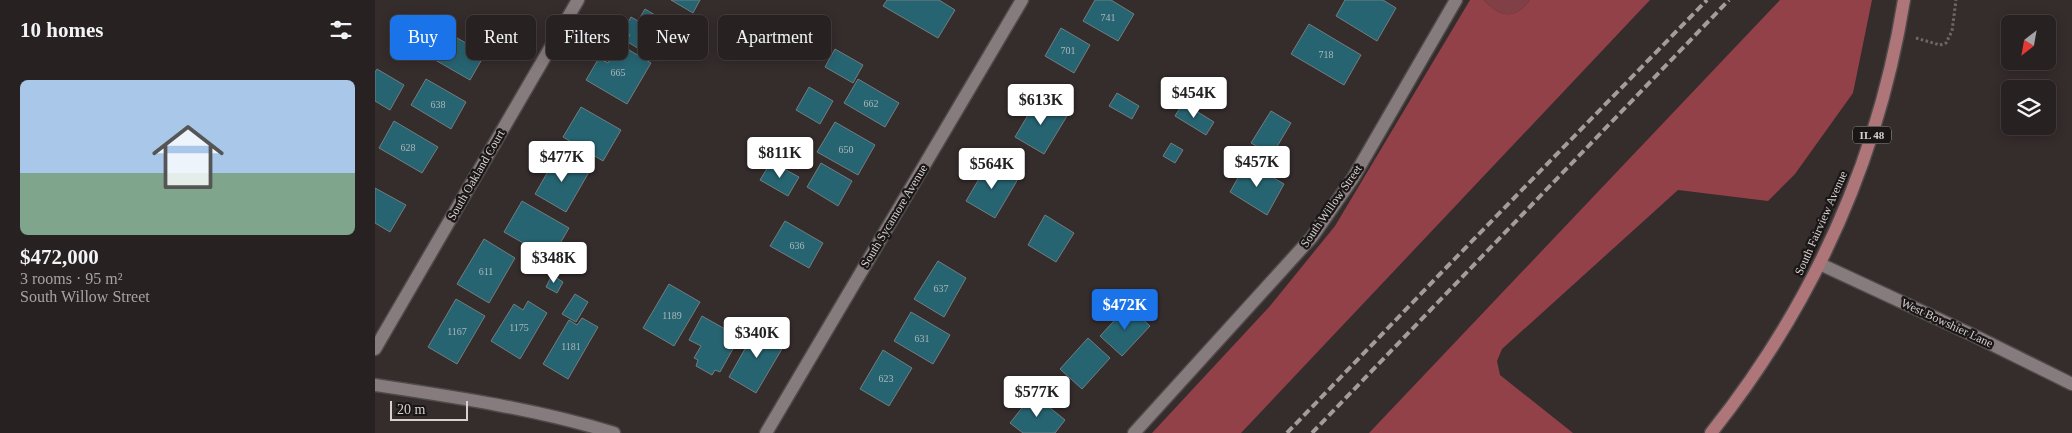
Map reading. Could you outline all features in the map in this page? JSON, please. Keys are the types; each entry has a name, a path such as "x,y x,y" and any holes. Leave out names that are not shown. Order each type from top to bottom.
{"main road":[{"name":"South Fairview Avenue","path":"1711,433 1740,396 1785,329 1820,264 1842,216 1864,160 1885,93 1899,32 1904,0"}],"street":[{"name":"South Oakland Court","path":"375,349 578,0"},
{"name":"South Sycamore Avenue","path":"766,433 1022,0"},
{"name":"South Willow Street","path":"1134,433 1312,236 1353,178 1456,0"},
{"name":"West Bowshier Lane","path":"1820,264 1977,337 2072,384"},
{"path":"375,385 463,398 569,419 614,433"}],"path":[{"path":"1899,32 1931,43 1946,43 1952,31 1956,0"}],"shaded area":[{"path":"1470,0 1484,0 1502,13 1513,14 1530,0 1650,0 1241,433 1152,433 1270,306 1335,226"},
{"path":"1484,0 1530,0 1519,11 1507,14 1496,10"},
{"path":"1780,0 1872,0 1853,93 1795,174 1768,201 1678,190 1502,349 1497,361 1500,375 1573,433 1369,433"}],"building":[{"path":"671,0 700,0 693,13"},
{"path":"887,0 939,0 955,10 938,38 883,6"},
{"path":"1095,0 1111,0 1134,14 1118,41 1083,21"},
{"path":"1345,0 1383,0 1396,8 1377,41 1336,16"},
{"path":"645,9 655,15 642,15"},
{"path":"631,17 638,21 638,48 628,42 630,35 628,34 628,22"},
{"path":"1309,24 1361,55 1344,85 1291,54"},
{"path":"1061,28 1090,45 1074,73 1045,56"},
{"path":"456,37 466,43 466,60 482,60 470,80 435,60 456,60"},
{"path":"628,49 638,55 638,60 646,60 651,63 627,104 586,80 598,60 608,63 610,60 628,60"},
{"path":"835,49 863,65 853,83 825,67 829,60 831,60"},
{"path":"377,69 404,85 390,110 375,101 375,72"},
{"path":"426,79 466,102 451,129 411,105"},
{"path":"858,79 899,103 885,127 844,103"},
{"path":"809,87 833,101 820,124 796,110"},
{"path":"1117,93 1139,106 1132,119 1109,106"},
{"path":"1038,98 1067,116 1044,154 1015,137"},
{"path":"1183,103 1214,122 1206,135 1175,116"},
{"path":"581,107 621,130 603,161 563,137"},
{"path":"1271,111 1291,123 1272,155 1251,143"},
{"path":"394,121 438,147 422,173 379,148"},
{"path":"835,122 875,145 858,175 817,152"},
{"path":"1171,143 1183,150 1175,163 1163,156"},
{"path":"558,154 589,172 566,212 535,194"},
{"path":"771,162 799,177 788,196 760,180"},
{"path":"989,162 1018,179 995,218 966,201"},
{"path":"1247,162 1284,184 1267,215 1230,192"},
{"path":"821,163 852,181 838,206 807,187"},
{"path":"375,188 406,205 390,232 375,223"},
{"path":"522,201 569,228 551,259 504,232"},
{"path":"1045,215 1074,233 1056,262 1028,245"},
{"path":"785,221 823,243 809,268 770,246"},
{"path":"484,239 515,258 489,303 457,284"},
{"path":"938,261 966,278 944,317 914,299"},
{"path":"552,275 563,282 557,293 546,287"},
{"path":"669,284 700,302 674,346 643,328"},
{"path":"575,294 588,302 576,322 562,314"},
{"path":"456,299 485,316 457,364 428,347"},
{"path":"528,301 547,313 520,359 491,341 514,304 523,310"},
{"path":"1128,306 1150,326 1122,356 1100,336"},
{"path":"911,312 950,335 933,364 894,341"},
{"path":"702,316 725,329 730,321 744,329 720,372 715,370 712,375 696,366 698,360 694,358 701,346 689,340"},
{"path":"582,318 598,327 568,379 543,364 569,320 577,325"},
{"path":"758,326 786,342 756,393 729,377"},
{"path":"1088,338 1110,358 1082,389 1060,369"},
{"path":"883,350 912,368 889,406 860,389"},
{"path":"1033,394 1065,420 1055,433 1023,433 1010,423"}],"railway":[{"path":"1287,433 1707,0"},
{"path":"1312,433 1729,0"}]}
